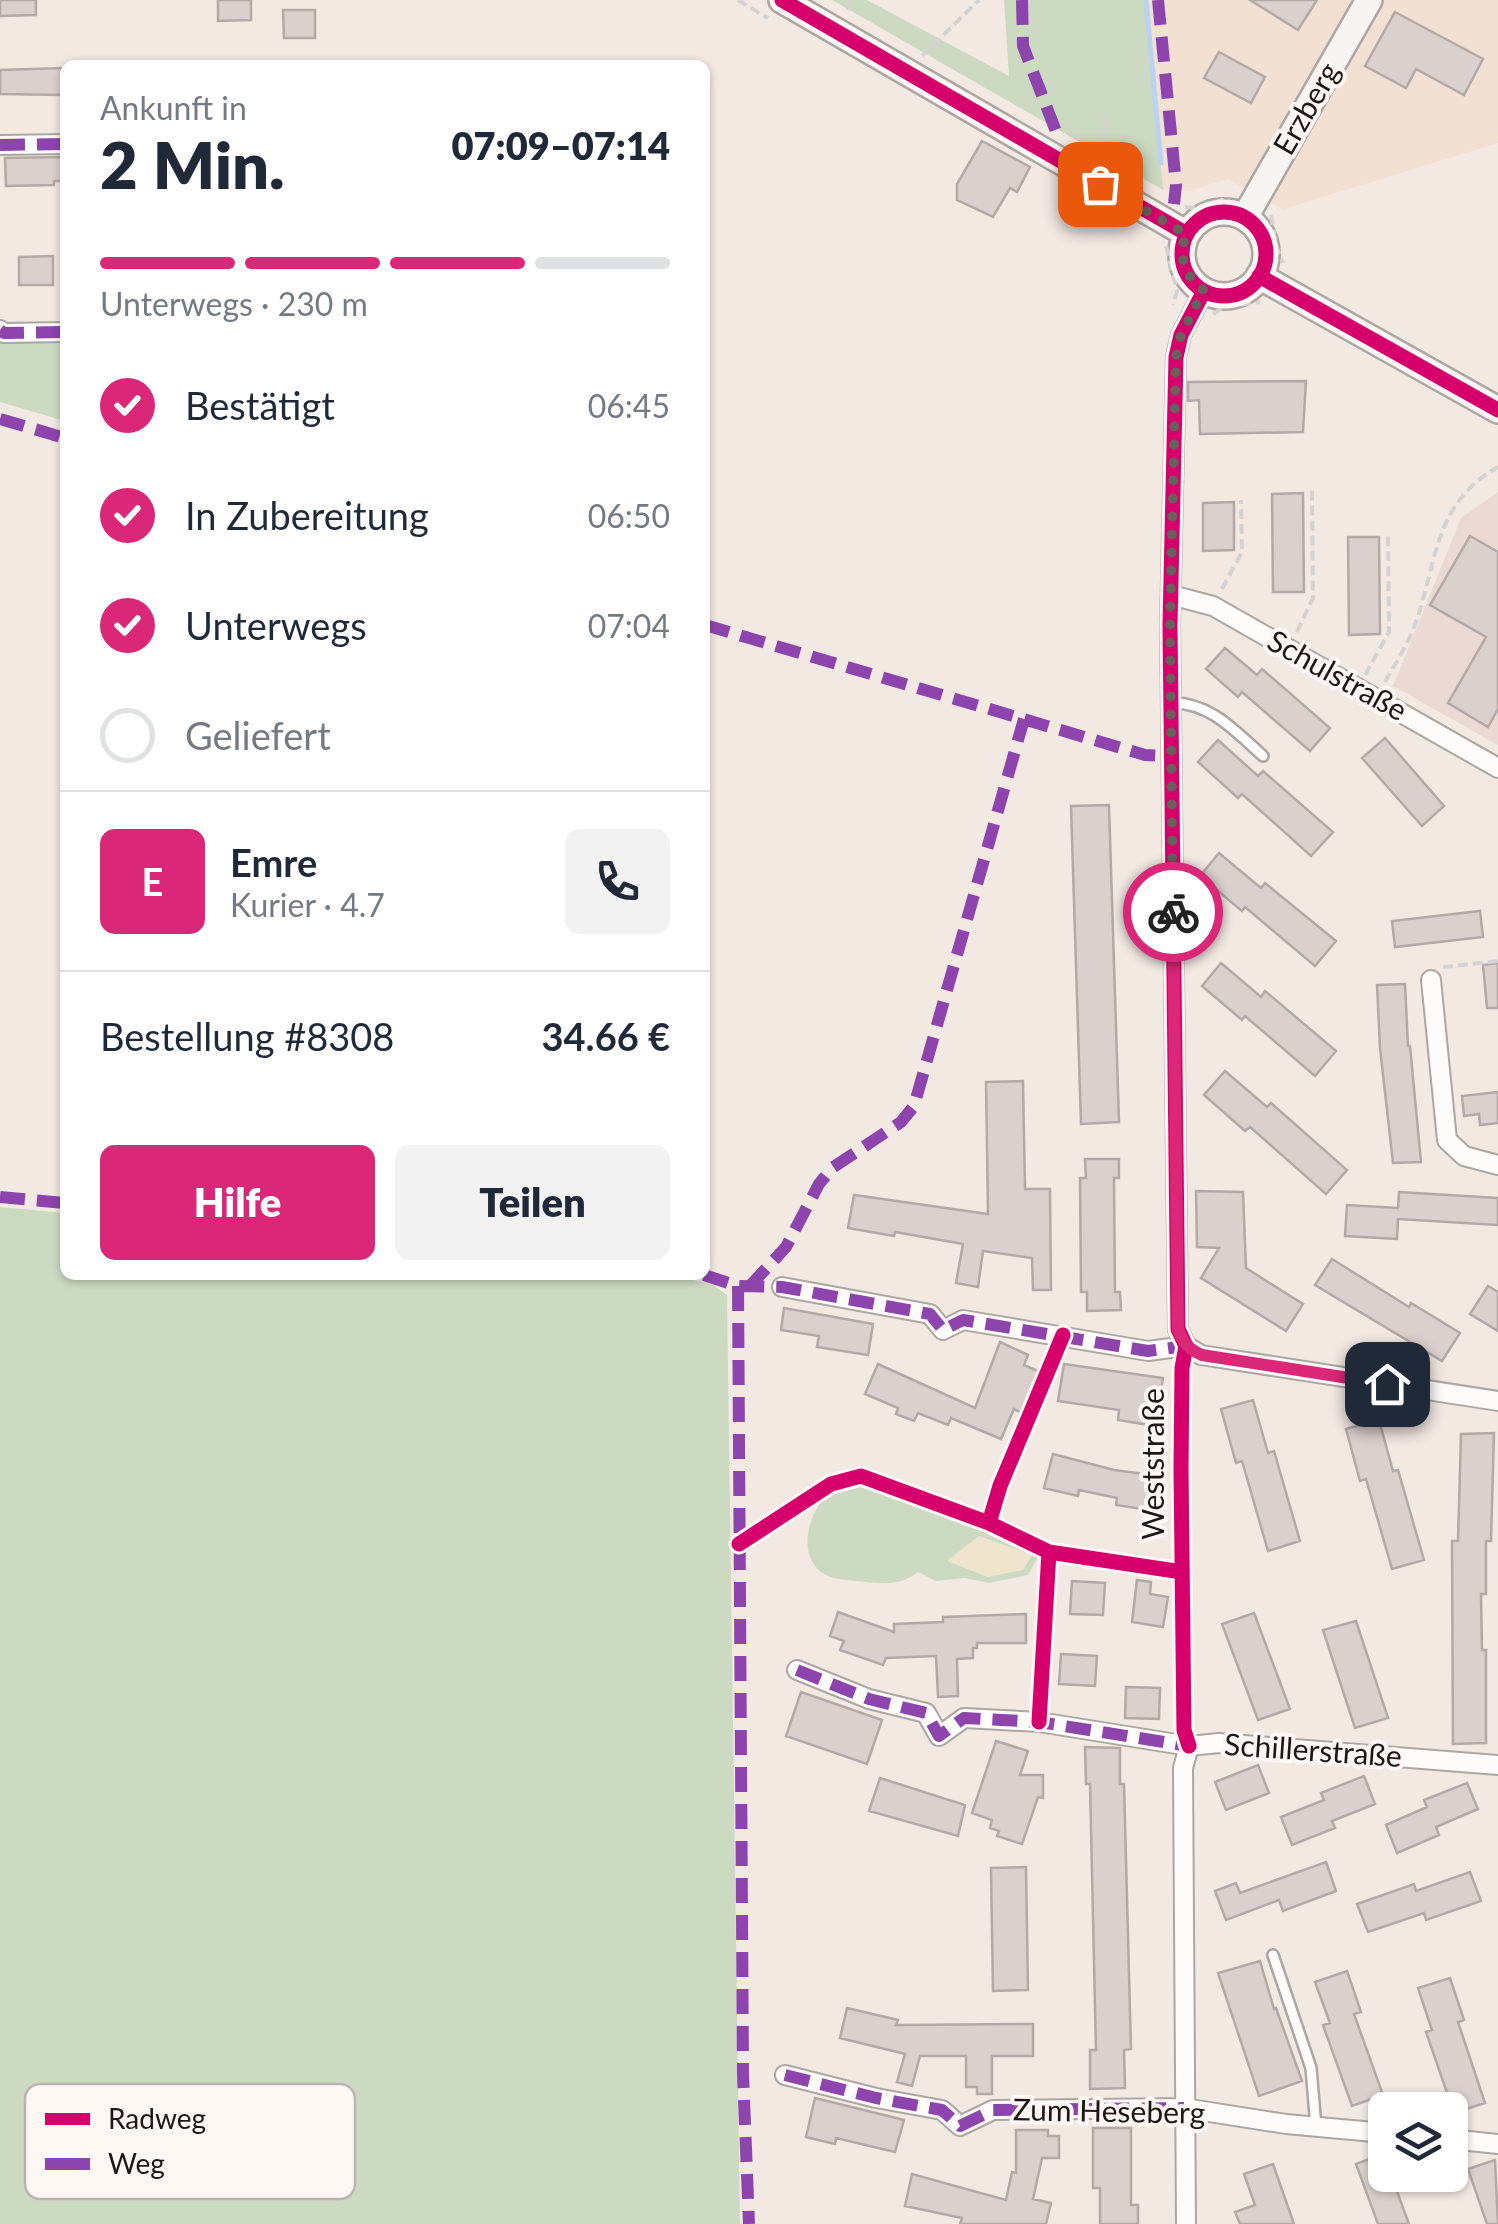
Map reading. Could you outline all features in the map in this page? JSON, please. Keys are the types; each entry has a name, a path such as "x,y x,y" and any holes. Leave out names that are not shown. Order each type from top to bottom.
{"street":[{"path":"782,0 1186,234"},
{"name":"Erzberg","path":"1240,206 1369,0"},
{"path":"0,145 60,144"},
{"path":"1240,206 1258,228 1265,244 1266,261 1249,288 1219,296 1191,280 1182,250 1186,234 1197,221 1240,206"},
{"path":"1260,276 1498,410"},
{"name":"Weststraße","path":"1186,1346 1178,1329 1171,703 1176,357 1181,335 1204,290"},
{"path":"0,330 60,332"},
{"name":"Schulstraße","path":"1172,595 1213,606 1498,768"},
{"path":"1430,980 1448,1140 1464,1156 1498,1165"},
{"path":"782,1287 930,1314 943,1330 963,1320 1148,1351 1186,1346 1202,1355 1498,1402"},
{"name":"Schillerstraße","path":"797,1670 869,1699 926,1712 939,1736 964,1718 1039,1722 1190,1746 1219,1743 1498,1764"},
{"path":"1186,2224 1183,1768 1190,1746"},
{"name":"Zum Heseberg","path":"785,2076 942,2110 960,2126 993,2110 1184,2108 1368,2132"},
{"path":"1468,2141 1498,2144"}],"lane":[{"path":"1171,703 1189,702 1202,707 1263,756"},
{"path":"1273,1954 1310,2068 1316,2127"}],"path":[{"path":"848,0 848,12"},
{"path":"922,56 978,0"},
{"path":"1103,161 1105,113"},
{"path":"1174,204 1195,208 1226,200 1240,206"},
{"path":"1272,212 1271,226 1280,260"},
{"path":"1154,236 1167,247 1177,291 1172,305"},
{"path":"1206,324 1223,307 1266,302"},
{"path":"1376,698 1414,629 1451,508 1478,478 1498,467"},
{"path":"1288,649 1313,598 1312,490"},
{"path":"1213,606 1242,552 1241,500"},
{"path":"1358,688 1389,632 1388,534"},
{"path":"1430,980 1440,967 1498,961"}],"shaded area":[{"path":"1146,0 1498,0 1498,143 1284,209 1227,179 1189,191 1163,190"},
{"path":"1498,492 1498,745 1393,686 1461,518"}],"green space":[{"path":"832,0 867,0 1009,76 1004,0 1146,0 1163,190"},
{"path":"0,336 60,336 60,420 0,402"},
{"path":"0,1207 60,1213 60,1280 692,1280 710,1283 727,1295 740,2224 0,2224"},
{"path":"867,1484 974,1523 1040,1554 1028,1575 989,1583 965,1578 936,1581 918,1572 886,1583 830,1577 816,1567 810,1556 812,1518 836,1488"}],"sand":[{"path":"979,1536 1032,1555 1023,1570 988,1577 947,1561"}],"building":[{"path":"0,0 36,0 36,15 0,16"},
{"path":"218,0 251,0 251,20 218,21"},
{"path":"1250,0 1317,0 1298,30"},
{"path":"283,10 315,10 315,38 284,38"},
{"path":"1395,12 1483,59 1464,95 1416,69 1406,88 1365,66"},
{"path":"1219,52 1265,77 1251,103 1204,78"},
{"path":"60,68 60,95 0,94 0,70"},
{"path":"982,141 1030,167 1017,192 1010,188 993,217 957,200 957,184"},
{"path":"60,157 60,181 54,181 54,185 6,186 5,158"},
{"path":"53,256 53,285 19,285 19,257"},
{"path":"1306,381 1303,432 1200,434 1199,400 1188,401 1188,382"},
{"path":"1303,493 1304,592 1273,592 1272,494"},
{"path":"1234,502 1234,550 1203,551 1203,503"},
{"path":"1470,536 1498,552 1498,709 1488,727 1448,703 1486,637 1430,605"},
{"path":"1348,537 1379,537 1380,634 1349,635"},
{"path":"1225,648 1257,675 1262,669 1330,728 1310,751 1242,692 1238,697 1206,669"},
{"path":"1385,738 1444,806 1422,826 1362,758"},
{"path":"1218,740 1258,776 1263,771 1333,832 1311,856 1242,794 1238,798 1198,762"},
{"path":"1109,805 1119,1122 1081,1124 1071,806"},
{"path":"1219,853 1261,888 1265,883 1336,941 1315,966 1245,907 1242,911 1200,876"},
{"path":"1480,911 1483,937 1395,947 1392,921"},
{"path":"1221,963 1261,997 1265,991 1336,1051 1315,1076 1245,1016 1242,1020 1202,986"},
{"path":"1498,963 1498,1008 1487,1008 1483,965"},
{"path":"1405,984 1421,1162 1393,1163 1377,985"},
{"path":"1225,1071 1267,1107 1271,1103 1347,1170 1326,1194 1250,1127 1245,1131 1204,1095"},
{"path":"1023,1081 1025,1189 1050,1189 1051,1290 1033,1290 1032,1258 983,1251 978,1287 956,1283 963,1244 848,1228 854,1195 988,1214 986,1082"},
{"path":"1498,1092 1498,1123 1480,1125 1479,1114 1464,1116 1462,1096"},
{"path":"1085,1159 1119,1159 1119,1178 1114,1178 1115,1292 1120,1292 1121,1310 1087,1311 1087,1292 1081,1292 1080,1178 1086,1178"},
{"path":"1196,1191 1243,1192 1246,1268 1303,1304 1286,1331 1201,1278 1219,1248 1197,1247"},
{"path":"1399,1192 1498,1198 1498,1225 1398,1219 1397,1239 1345,1236 1347,1205 1398,1208"},
{"path":"1332,1259 1409,1307 1411,1303 1460,1333 1442,1361 1315,1285"},
{"path":"1488,1286 1498,1292 1498,1331 1470,1314"},
{"path":"784,1308 873,1324 868,1355 817,1347 819,1336 781,1330"},
{"path":"1000,1342 1028,1355 1024,1365 1040,1372 1022,1413 1014,1409 1001,1439 951,1418 948,1425 918,1413 914,1421 896,1414 898,1408 865,1394 878,1364 975,1408"},
{"path":"1064,1364 1163,1378 1155,1426 1118,1420 1119,1410 1058,1401"},
{"path":"1253,1400 1268,1453 1274,1451 1300,1541 1268,1551 1242,1461 1236,1463 1221,1409"},
{"path":"1379,1420 1424,1560 1392,1569 1366,1479 1360,1481 1346,1429"},
{"path":"1494,1433 1491,1541 1486,1541 1486,1594 1481,1594 1482,1650 1486,1650 1486,1743 1453,1744 1452,1541 1458,1541 1461,1434"},
{"path":"1053,1454 1114,1470 1153,1475 1149,1510 1116,1505 1117,1498 1079,1490 1078,1496 1044,1488"},
{"path":"1137,1580 1151,1582 1150,1594 1168,1597 1163,1627 1132,1622"},
{"path":"1072,1581 1105,1583 1103,1615 1070,1614"},
{"path":"838,1612 894,1632 894,1624 943,1622 943,1617 1026,1614 1026,1643 977,1643 973,1658 957,1659 958,1696 938,1697 936,1656 886,1658 883,1665 840,1650 844,1641 830,1636"},
{"path":"1254,1613 1290,1709 1258,1720 1222,1624"},
{"path":"1356,1621 1388,1718 1355,1728 1323,1630"},
{"path":"1061,1654 1097,1656 1095,1686 1059,1684"},
{"path":"1126,1687 1160,1688 1159,1719 1125,1718"},
{"path":"801,1692 882,1720 867,1764 786,1736"},
{"path":"996,1741 1028,1751 1020,1775 1043,1775 1043,1798 1038,1797 1022,1844 997,1836 999,1831 990,1828 992,1820 972,1813"},
{"path":"1085,1747 1120,1748 1131,2049 1124,2050 1125,2088 1090,2089 1090,2050 1096,2050 1090,1784 1086,1784"},
{"path":"1258,1765 1269,1793 1226,1810 1215,1782"},
{"path":"1364,1776 1375,1804 1332,1821 1335,1828 1292,1845 1281,1817 1324,1800 1321,1793"},
{"path":"880,1778 965,1805 958,1836 869,1811"},
{"path":"1467,1783 1478,1809 1436,1827 1439,1835 1397,1853 1386,1825 1427,1807 1424,1800"},
{"path":"1326,1862 1336,1891 1283,1911 1279,1900 1226,1920 1215,1891 1236,1883 1240,1893"},
{"path":"1026,1867 1028,1990 993,1991 991,1868"},
{"path":"1470,1872 1481,1901 1426,1920 1424,1913 1368,1932 1357,1904 1414,1884 1416,1891"},
{"path":"1260,1961 1302,2081 1259,2096 1218,1973"},
{"path":"1347,1971 1361,2012 1354,2014 1382,2092 1368,2092 1368,2100 1352,2106 1323,2025 1330,2023 1315,1982"},
{"path":"1450,1978 1464,2020 1458,2022 1485,2103 1468,2108 1468,2092 1447,2092 1426,2032 1432,2030 1418,1988"},
{"path":"847,2008 898,2020 896,2025 1033,2024 1033,2056 992,2056 992,2094 977,2094 977,2087 966,2087 966,2056 920,2056 912,2086 897,2082 905,2054 840,2038"},
{"path":"815,2098 904,2120 895,2152 836,2138 835,2144 806,2137"},
{"path":"1093,2128 1131,2128 1131,2205 1138,2205 1138,2224 1100,2224 1100,2188 1093,2188"},
{"path":"1016,2130 1048,2130 1048,2136 1059,2136 1059,2158 1042,2158 1033,2199 1051,2203 1046,2224 960,2224 962,2218 905,2206 912,2174 1006,2200 1012,2172 1016,2173"},
{"path":"1368,2159 1368,2192 1397,2192 1409,2224 1378,2224 1356,2164"},
{"path":"1495,2160 1498,2224 1487,2224 1468,2169"},
{"path":"1273,2164 1294,2224 1240,2224 1235,2212 1255,2205 1244,2174"}],"waterway":[{"path":"1146,0 1161,163"}],"marked path":[{"path":"1022,0 1023,46 1057,134"},
{"path":"1158,0 1176,185 1174,204"},
{"path":"0,145 60,144"},
{"path":"0,330 60,332"},
{"path":"0,419 60,437"},
{"path":"710,626 1145,755 1171,756"},
{"path":"749,1287 786,1247 819,1184 832,1168 901,1122 914,1106 1024,719"},
{"path":"0,1197 60,1203"},
{"path":"710,1277 738,1286 782,1287 930,1314 943,1330 963,1320 1148,1351 1186,1346"},
{"path":"738,1286 743,2074 749,2224"},
{"path":"797,1670 869,1699 926,1713 939,1736 964,1718 1039,1722 1189,1746"},
{"path":"785,2075 942,2110 960,2126 993,2110 1184,2108"}],"cycle path":[{"path":"782,0 1187,234"},
{"path":"1224,212 1240,215 1254,224 1263,238 1266,254 1263,270 1254,284 1240,293 1224,296 1208,293 1194,284 1185,270 1182,254 1185,238 1194,224 1208,215 1224,212"},
{"path":"1259,276 1498,410"},
{"path":"1189,1746 1184,1730 1181,1469 1182,1368 1186,1346 1178,1329 1170,625 1176,357 1181,335 1204,291"},
{"path":"989,1523 1000,1486 1063,1335"},
{"path":"739,1544 831,1484 861,1476 989,1523 1049,1552 1182,1572"},
{"path":"1039,1722 1049,1552"}],"way so far":[{"path":"1100,184 1186,234 1182,250 1186,274 1204,290 1181,335 1176,357 1170,626 1173,912"}],"route":[{"path":"1173,912 1181,1338 1192,1351 1202,1355 1387,1384"}]}
